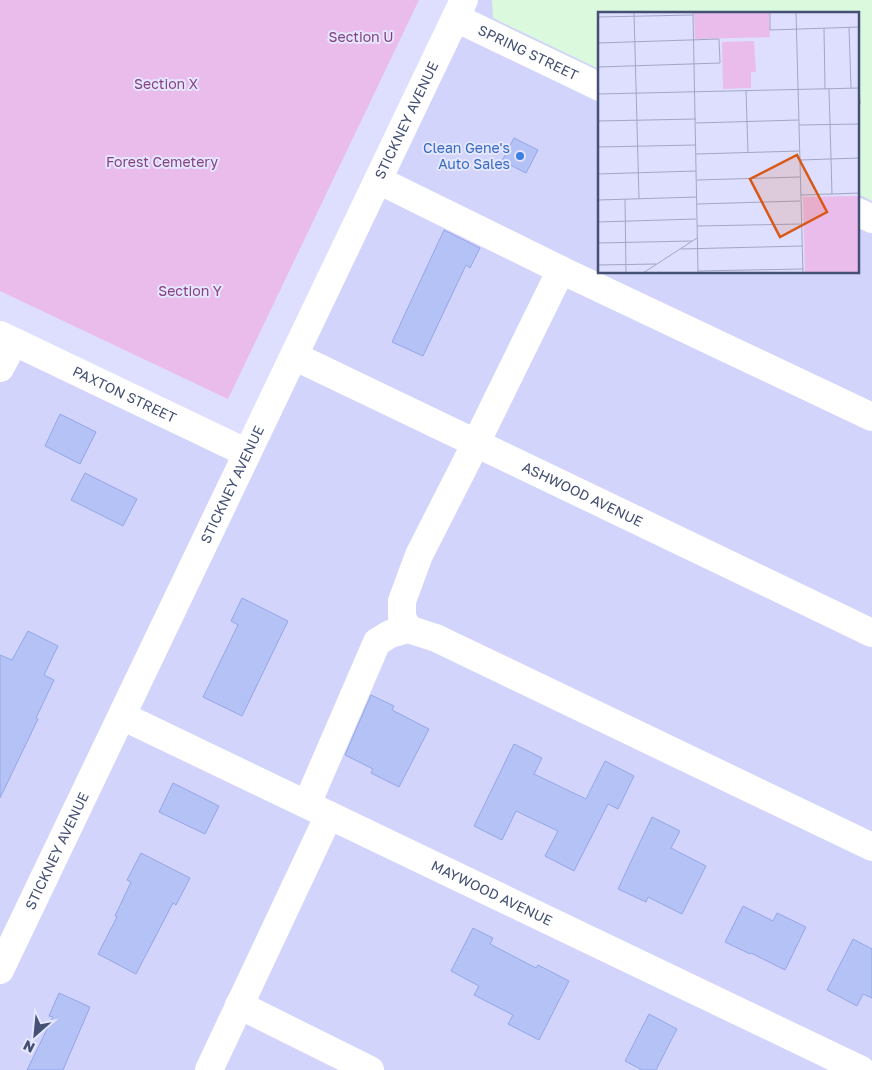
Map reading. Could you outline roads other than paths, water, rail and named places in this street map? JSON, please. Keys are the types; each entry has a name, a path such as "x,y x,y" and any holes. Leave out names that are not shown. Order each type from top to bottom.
{"street":[{"name":"SPRING STREET","path":"460,9 598,86"},
{"name":"STICKNEY AVENUE","path":"0,970 460,9"},
{"path":"378,180 561,270 872,417"},
{"path":"860,213 872,219"},
{"path":"408,629 402,617 402,601 419,555 561,270"},
{"path":"0,368 7,338"},
{"name":"PAXTON STREET","path":"7,338 247,453"},
{"name":"ASHWOOD AVENUE","path":"294,356 872,633"},
{"path":"209,1070 239,1005 318,810 378,642 390,634 408,629 436,638 872,847"},
{"name":"MAYWOOD AVENUE","path":"122,716 861,1070"},
{"path":"239,1005 370,1070"}],"place":[{"name":"Clean Gene's Auto Sales","path":"520,156"}],"park label":[{"name":"Section U","path":"361,37"},
{"name":"Section X","path":"166,84"},
{"name":"Forest Cemetery","path":"162,162"},
{"name":"Section Y","path":"190,291"}]}
